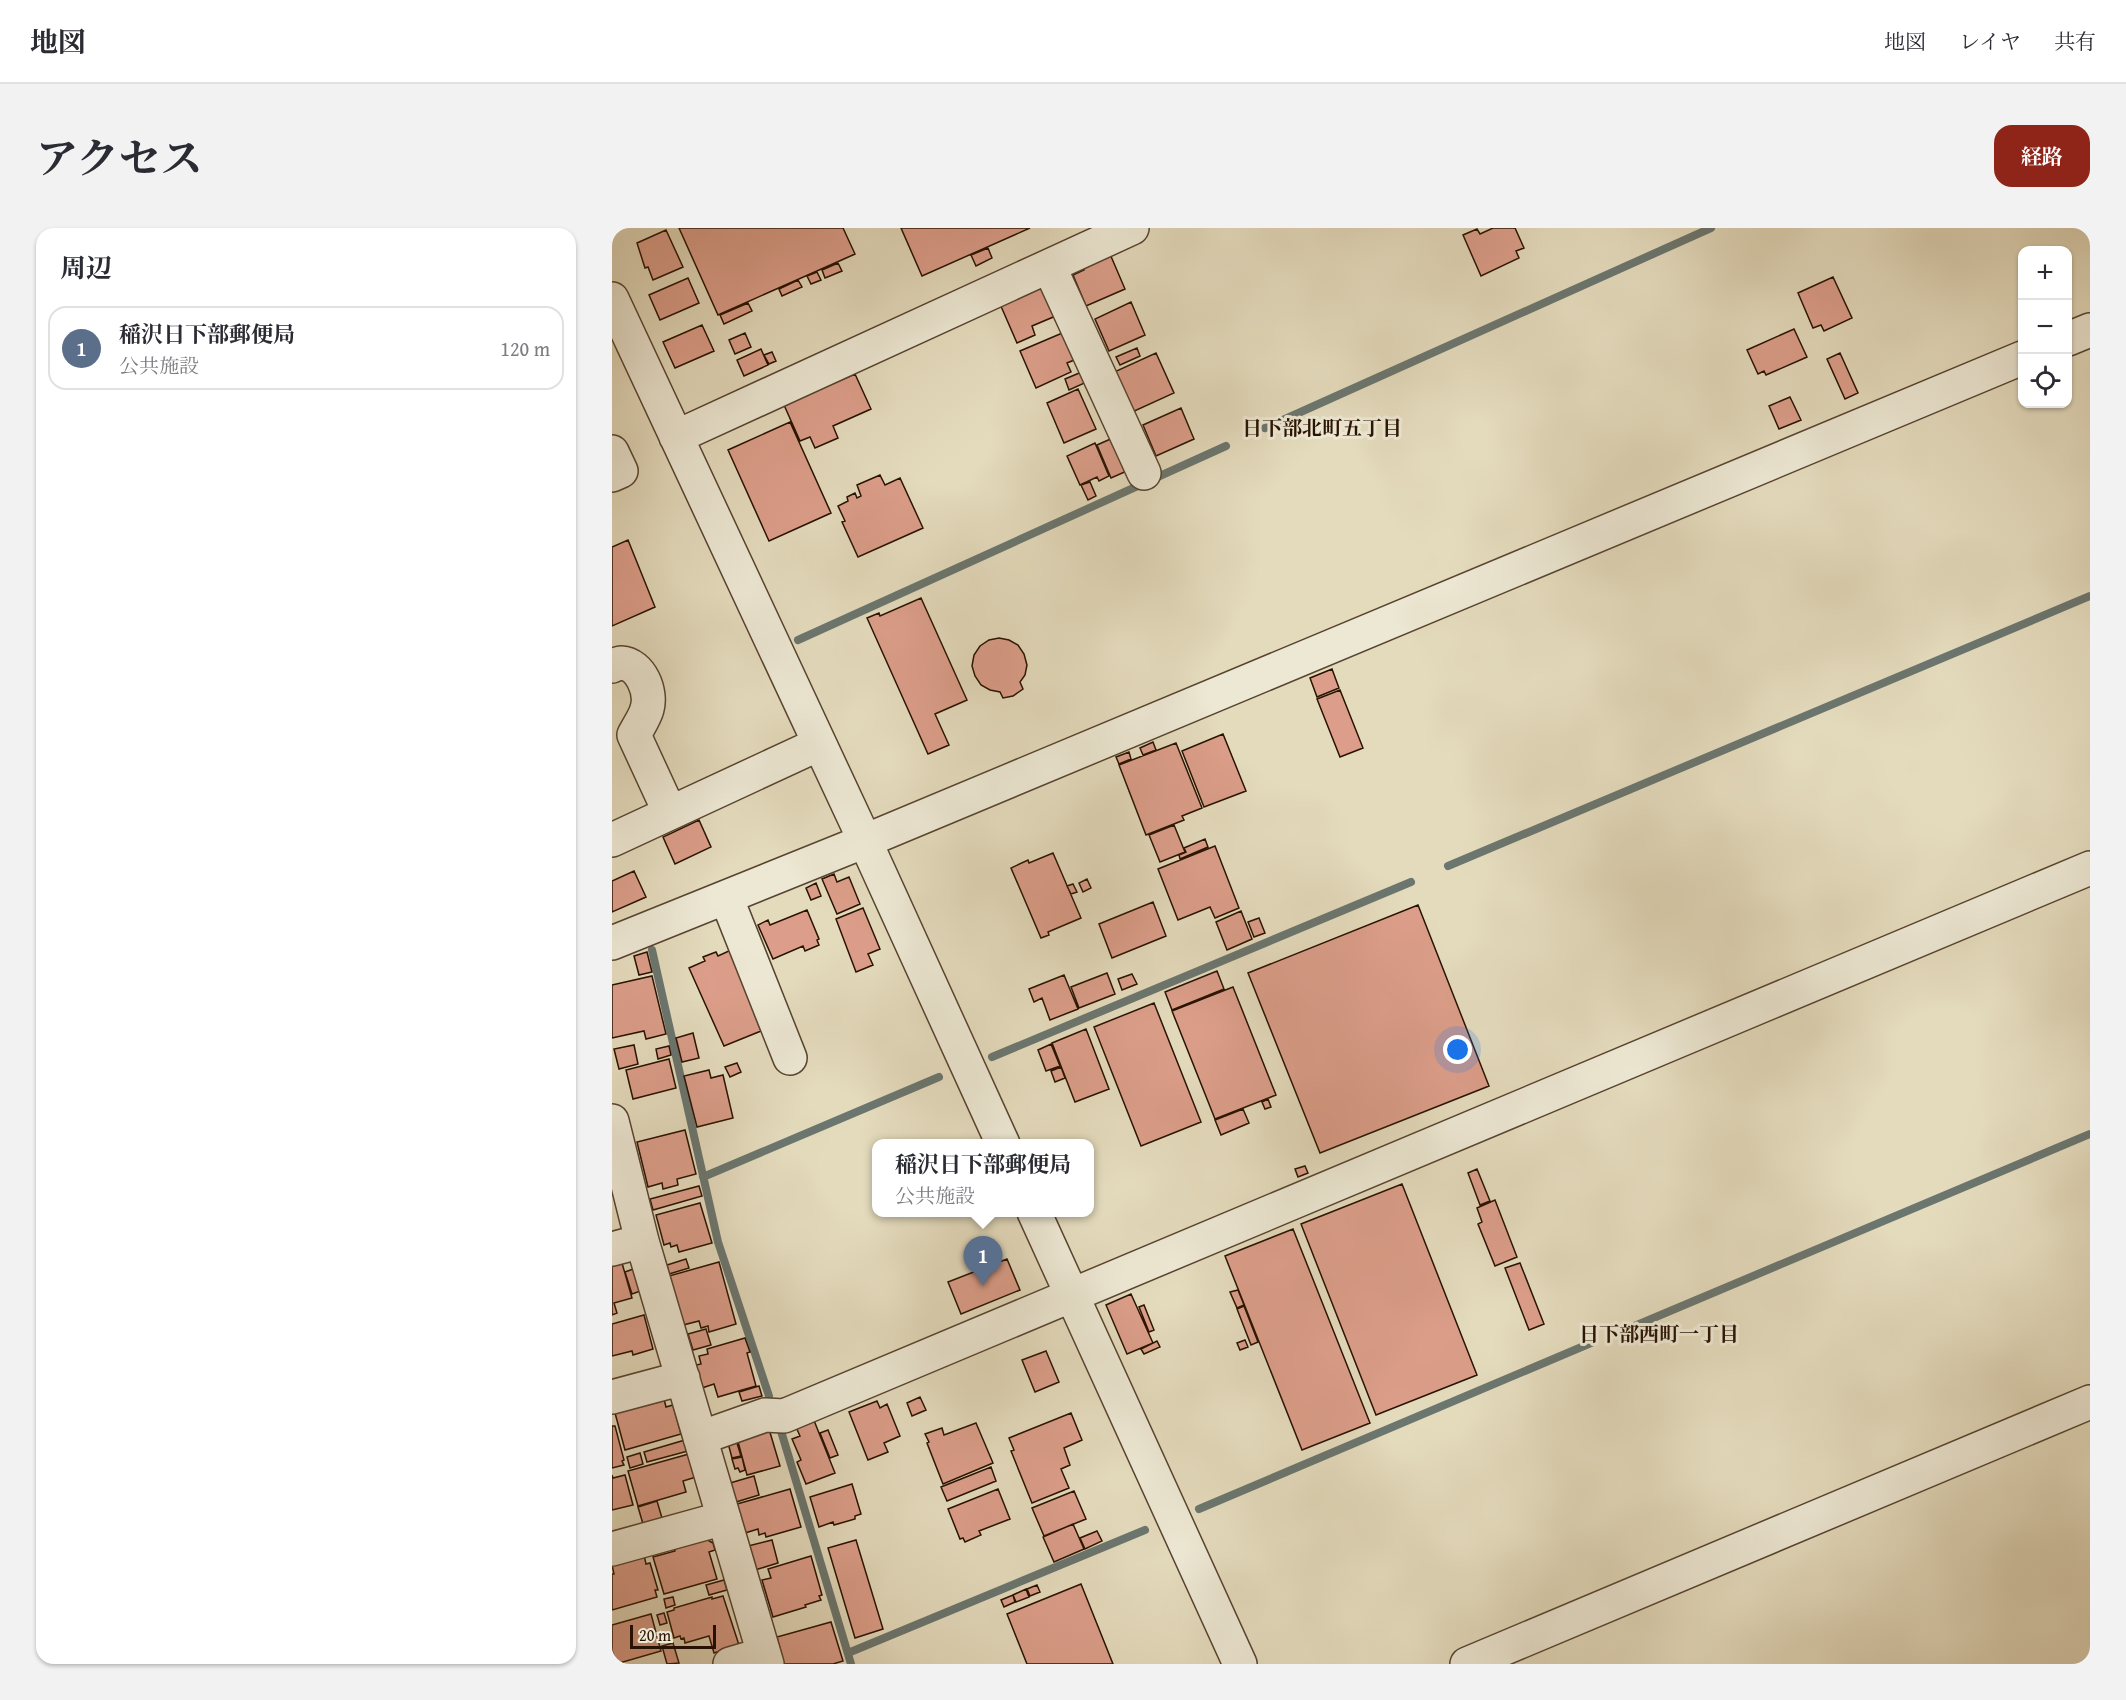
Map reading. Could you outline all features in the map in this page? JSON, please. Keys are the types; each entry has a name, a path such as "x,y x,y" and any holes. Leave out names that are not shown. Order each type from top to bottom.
{"street":[{"path":"676,437 1132,228"},
{"path":"1049,266 1144,473"},
{"path":"612,299 1001,1139"},
{"path":"2072,337 2090,330"},
{"path":"612,943 865,841 2018,360"},
{"path":"612,452 621,471 612,475"},
{"path":"612,666 622,663 634,668 648,691 648,708 623,733 670,813"},
{"path":"612,840 819,744"},
{"path":"700,1438 765,1415 784,1416 2090,868"},
{"path":"726,897 790,1058"},
{"path":"612,1121 627,1245 682,1378 766,1659 730,1664"},
{"path":"1036,1217 1240,1664"},
{"path":"612,1397 682,1378"},
{"path":"1467,1664 2090,1402"},
{"path":"612,1549 724,1518"}],"building":[{"path":"679,228 843,228 855,254 718,315"},
{"path":"901,228 1030,228 922,276"},
{"path":"1493,228 1515,228 1524,248 1516,251 1519,258 1481,276 1463,235 1477,229 1480,234"},
{"path":"666,230 683,267 653,280 648,267 645,268 637,243"},
{"path":"988,248 992,258 976,266 971,255"},
{"path":"1110,254 1125,289 1086,306 1073,275 1084,270 1082,266"},
{"path":"838,263 842,271 825,278 822,270"},
{"path":"817,272 821,280 811,284 807,276"},
{"path":"1833,277 1852,318 1824,331 1821,325 1813,328 1798,293"},
{"path":"688,278 699,303 660,320 649,295"},
{"path":"798,280 802,287 782,296 779,289"},
{"path":"1044,285 1058,315 1032,326 1035,335 1017,343 1000,304"},
{"path":"1131,302 1145,335 1109,351 1095,319"},
{"path":"748,303 752,311 724,324 720,315"},
{"path":"702,325 714,351 675,368 663,342"},
{"path":"1794,329 1807,357 1766,375 1764,371 1758,374 1747,350"},
{"path":"1067,331 1079,358 1067,363 1071,372 1036,388 1020,351"},
{"path":"745,333 751,347 735,354 729,340"},
{"path":"1137,348 1140,356 1120,365 1116,357"},
{"path":"761,349 768,365 744,376 737,360"},
{"path":"772,352 776,361 769,364 764,355"},
{"path":"1156,353 1174,393 1130,413 1112,373"},
{"path":"1840,353 1858,393 1845,399 1827,359"},
{"path":"1084,371 1089,381 1069,390 1065,379"},
{"path":"855,374 871,409 833,426 838,438 815,448 810,437 800,441 784,405"},
{"path":"1078,389 1096,429 1064,443 1047,403"},
{"path":"1790,397 1801,420 1779,429 1769,406"},
{"path":"1181,408 1194,439 1156,456 1143,425"},
{"path":"790,422 831,513 769,541 728,450"},
{"path":"1115,437 1129,470 1111,478 1097,445"},
{"path":"1095,443 1109,476 1099,481 1097,477 1080,485 1067,456"},
{"path":"880,475 885,485 900,478 923,528 858,557 842,522 845,521 838,506 848,501 847,497 855,493 857,498 861,496 857,485"},
{"path":"1090,482 1096,496 1088,500 1081,485"},
{"path":"628,540 655,607 612,626 612,547"},
{"path":"921,598 967,700 935,714 949,745 928,754 867,618 879,613 880,616"},
{"path":"999,638 1018,645 1027,665 1025,675 1020,682 1023,689 1013,696 1003,698 1000,692 981,685 972,666 974,655 980,646 989,640"},
{"path":"1332,669 1339,688 1317,697 1310,678"},
{"path":"1340,690 1363,748 1340,757 1317,699"},
{"path":"1223,734 1246,791 1204,807 1182,751"},
{"path":"1153,742 1156,750 1143,755 1140,748"},
{"path":"1176,743 1202,808 1182,816 1184,820 1146,835 1119,765"},
{"path":"1129,752 1131,759 1119,764 1116,757"},
{"path":"699,820 711,847 675,864 663,837"},
{"path":"1174,825 1185,852 1160,862 1149,835"},
{"path":"1205,839 1208,847 1180,859 1179,855 1186,852 1184,848"},
{"path":"1215,846 1239,908 1215,918 1210,907 1178,920 1158,869"},
{"path":"1053,853 1081,918 1048,932 1049,935 1041,938 1011,868 1028,860 1029,863"},
{"path":"634,871 646,897 612,912 612,881"},
{"path":"834,874 837,882 849,877 860,904 837,914 822,879"},
{"path":"1087,879 1091,888 1083,892 1079,883"},
{"path":"816,883 821,896 811,900 806,888"},
{"path":"1073,884 1077,892 1071,894 1067,886"},
{"path":"1153,902 1166,936 1112,958 1099,924"},
{"path":"1418,905 1489,1086 1320,1153 1248,973"},
{"path":"863,908 880,949 868,954 873,965 856,972 836,919"},
{"path":"807,910 819,939 817,940 819,945 805,951 803,946 773,959 758,925 768,920 770,925"},
{"path":"1241,911 1252,939 1227,950 1216,922"},
{"path":"1259,918 1265,933 1254,937 1248,922"},
{"path":"731,950 757,1012 754,1013 761,1031 724,1046 689,968 705,961 703,957 716,952 718,956"},
{"path":"647,952 652,972 639,975 634,956"},
{"path":"1217,971 1224,989 1172,1010 1165,992"},
{"path":"1107,973 1115,994 1079,1008 1071,987"},
{"path":"1132,974 1137,984 1122,990 1118,979"},
{"path":"1064,975 1078,1009 1050,1020 1042,998 1034,1002 1029,989"},
{"path":"652,976 666,1034 646,1039 644,1031 612,1038 612,985"},
{"path":"1233,987 1276,1095 1215,1119 1172,1011"},
{"path":"1154,1003 1201,1122 1141,1146 1094,1027"},
{"path":"1086,1029 1109,1089 1075,1102 1052,1043"},
{"path":"693,1033 699,1058 682,1062 676,1038"},
{"path":"1051,1044 1060,1066 1046,1071 1038,1050"},
{"path":"634,1045 638,1064 619,1069 614,1049"},
{"path":"669,1046 671,1055 658,1059 656,1049"},
{"path":"669,1059 676,1088 633,1099 626,1070"},
{"path":"737,1063 741,1072 730,1077 725,1067"},
{"path":"1061,1067 1065,1078 1055,1082 1051,1071"},
{"path":"709,1070 711,1078 723,1075 733,1118 697,1127 684,1076"},
{"path":"1268,1099 1271,1107 1265,1109 1262,1102"},
{"path":"1243,1109 1249,1123 1221,1135 1215,1120"},
{"path":"685,1130 696,1174 677,1179 678,1185 663,1189 662,1183 648,1187 637,1142"},
{"path":"1305,1166 1308,1173 1298,1177 1295,1169"},
{"path":"1477,1169 1490,1201 1480,1205 1468,1173"},
{"path":"1402,1184 1477,1375 1376,1415 1301,1224"},
{"path":"699,1186 702,1196 653,1210 650,1199"},
{"path":"1495,1200 1517,1257 1495,1266 1478,1224 1482,1222 1477,1208"},
{"path":"700,1203 712,1243 679,1252 677,1245 671,1247 670,1243 664,1245 656,1215"},
{"path":"1293,1229 1370,1423 1302,1450 1225,1256"},
{"path":"686,1259 689,1268 669,1274 667,1265"},
{"path":"1007,1259 1020,1290 961,1314 948,1282"},
{"path":"719,1262 736,1324 709,1332 708,1326 701,1328 699,1321 683,1325 669,1276"},
{"path":"622,1263 632,1298 614,1303 617,1313 612,1315 612,1266"},
{"path":"1520,1263 1544,1324 1529,1330 1505,1268"},
{"path":"636,1268 643,1290 632,1294 625,1272"},
{"path":"1238,1290 1244,1305 1237,1308 1230,1292"},
{"path":"1131,1294 1153,1343 1127,1354 1106,1305"},
{"path":"1144,1305 1154,1330 1149,1332 1139,1307"},
{"path":"1244,1306 1258,1342 1251,1345 1237,1309"},
{"path":"644,1315 653,1349 633,1355 632,1351 612,1356 612,1324"},
{"path":"706,1329 711,1345 693,1350 688,1334"},
{"path":"745,1338 756,1386 718,1397 714,1384 702,1388 696,1365 701,1364 699,1356 708,1354 707,1349"},
{"path":"1245,1340 1248,1347 1240,1350 1237,1343"},
{"path":"1157,1341 1160,1347 1144,1354 1141,1349"},
{"path":"1046,1351 1059,1382 1035,1392 1022,1360"},
{"path":"759,1386 762,1396 742,1401 739,1392"},
{"path":"920,1397 926,1410 912,1416 907,1403"},
{"path":"664,1399 666,1407 673,1405 681,1434 625,1450 615,1413"},
{"path":"877,1401 880,1408 887,1404 900,1436 884,1443 888,1452 868,1460 849,1412"},
{"path":"1071,1413 1082,1440 1064,1448 1070,1465 1061,1469 1069,1488 1032,1503 1011,1451 1014,1450 1009,1438"},
{"path":"813,1418 835,1473 806,1484 797,1462 801,1460 792,1439 800,1436 795,1425"},
{"path":"976,1423 993,1463 943,1484 925,1434 942,1428 944,1435"},
{"path":"612,1426 615,1426 624,1465 612,1468"},
{"path":"769,1429 780,1466 747,1475 737,1438"},
{"path":"828,1430 838,1455 830,1458 820,1433"},
{"path":"685,1440 688,1451 647,1462 644,1452"},
{"path":"736,1440 741,1456 732,1458 728,1443"},
{"path":"640,1453 643,1464 630,1468 627,1457"},
{"path":"689,1454 696,1477 683,1481 686,1492 638,1506 628,1471"},
{"path":"742,1457 745,1470 740,1472 738,1468 735,1469 732,1459"},
{"path":"991,1467 996,1481 947,1501 941,1487"},
{"path":"612,1475 613,1478 625,1475 633,1505 612,1510"},
{"path":"754,1476 759,1495 736,1502 730,1483"},
{"path":"852,1484 861,1514 855,1516 855,1519 834,1525 833,1522 819,1527 810,1497"},
{"path":"790,1489 801,1527 766,1537 765,1533 759,1535 758,1529 745,1533 737,1504"},
{"path":"998,1489 1010,1519 979,1531 981,1535 965,1542 963,1538 960,1539 948,1509"},
{"path":"1074,1491 1086,1519 1044,1536 1032,1508"},
{"path":"657,1501 662,1518 643,1524 638,1507"},
{"path":"1073,1524 1084,1549 1054,1562 1043,1537"},
{"path":"1097,1531 1102,1541 1085,1549 1080,1538"},
{"path":"704,1538 713,1543 715,1550 709,1552 717,1579 664,1594 653,1557 675,1551 674,1547"},
{"path":"772,1540 778,1563 755,1570 748,1546"},
{"path":"856,1540 883,1629 855,1638 828,1548"},
{"path":"644,1555 646,1564 650,1563 658,1590 655,1590 657,1597 612,1610 612,1574 614,1574 612,1565"},
{"path":"811,1556 822,1595 819,1596 821,1600 773,1617 762,1580 771,1578 768,1569"},
{"path":"724,1580 727,1590 709,1595 706,1585"},
{"path":"1081,1584 1113,1664 1027,1664 1007,1614"},
{"path":"1037,1585 1040,1592 1030,1596 1027,1589"},
{"path":"1026,1589 1029,1597 1016,1602 1013,1595"},
{"path":"1013,1595 1015,1602 1004,1607 1001,1600"},
{"path":"723,1596 739,1645 714,1653 709,1636 685,1643 684,1638 681,1639 680,1636 674,1638 667,1612 712,1597 712,1599"},
{"path":"673,1597 675,1605 666,1608 664,1599"},
{"path":"664,1613 667,1623 660,1625 657,1615"},
{"path":"651,1614 661,1651 616,1664 612,1650 612,1625"},
{"path":"831,1622 843,1661 833,1664 784,1664 777,1637"},
{"path":"673,1643 679,1663 667,1664 662,1646"}],"waterway":[{"path":"1265,428 1711,228"},
{"path":"798,640 1226,446"},
{"path":"1448,866 2090,596"},
{"path":"992,1057 1411,882"},
{"path":"652,950 718,1242 769,1396"},
{"path":"703,1177 939,1077"},
{"path":"1625,1330 2090,1134"},
{"path":"1199,1509 1591,1343"},
{"path":"781,1431 851,1664"},
{"path":"848,1653 1145,1530"}],"place":[{"name":"稲沢日下部郵便局","path":"983,1286"}],"district":[{"name":"日下部北町五丁目","path":"1322,428"},
{"name":"日下部西町一丁目","path":"1659,1334"}]}
